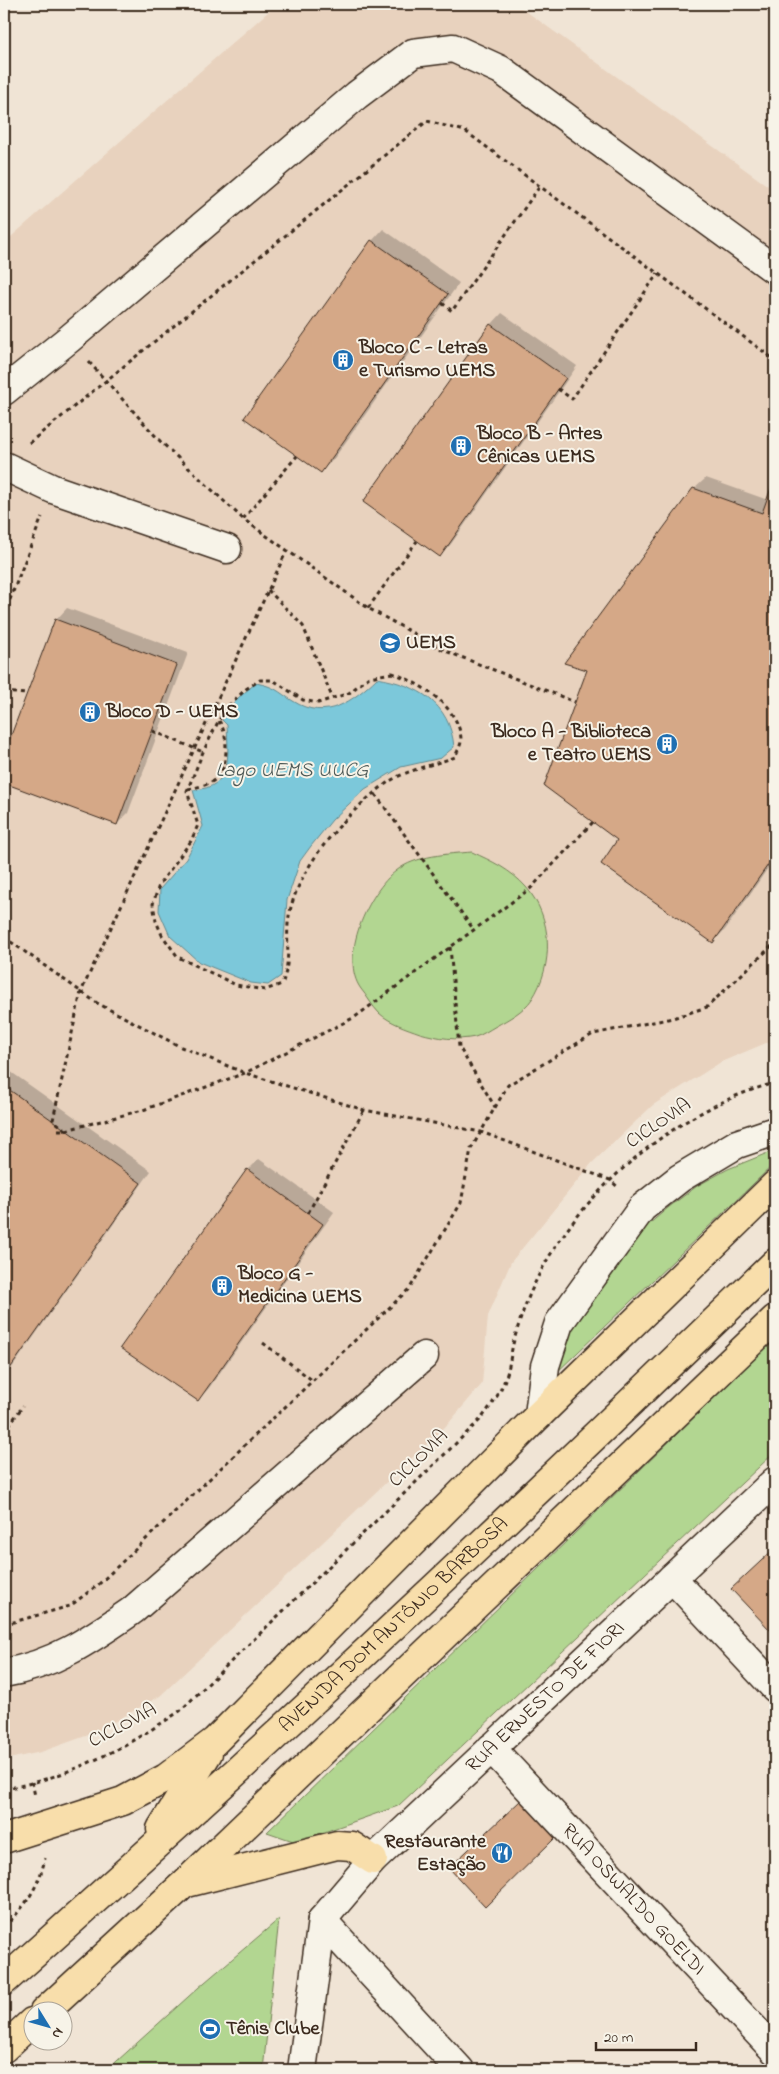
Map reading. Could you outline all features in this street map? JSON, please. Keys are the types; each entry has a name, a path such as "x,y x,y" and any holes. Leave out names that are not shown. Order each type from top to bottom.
{"main road":[{"name":"AVENIDA DOM ANTÔNIO BARBOSA","path":"215,1741 539,1415 775,1185"},
{"name":"AVENIDA DOM ANTÔNIO BARBOSA","path":"4,1981 147,1854 568,1464 775,1263"},
{"name":"AVENIDA DOM ANTÔNIO BARBOSA","path":"55,2002 185,1883 775,1319"},
{"path":"147,1854 171,1811 215,1741"},
{"path":"4,1838 123,1801 166,1778 215,1741"},
{"path":"185,1883 337,1845 352,1846 373,1860"},
{"path":"4,2048 22,2031"}],"street":[{"path":"4,391 69,339 365,89 413,53 453,48 501,70 775,270"},
{"path":"4,466 54,489 227,549"},
{"path":"539,1415 545,1366 559,1323 642,1208 680,1178 737,1144 775,1131"},
{"path":"4,1673 29,1669 84,1644 133,1610 424,1356"},
{"name":"RUA ERNESTO DE FIORI","path":"322,1920 373,1860 775,1481"},
{"path":"672,1578 775,1688"},
{"name":"RUA OSWALDO GOELDI","path":"491,1748 775,2051"},
{"path":"302,2070 322,1920"},
{"path":"322,1920 460,2070"}],"path":[{"path":"29,444 427,121 466,130 775,360"},
{"path":"442,303 452,311 540,186"},
{"path":"558,389 572,399 658,273"},
{"path":"69,339 160,441 243,519 368,608 443,650 575,702"},
{"path":"243,519 297,456"},
{"path":"4,615 54,489"},
{"path":"368,608 417,540"},
{"path":"66,1130 53,1120 82,992 287,550"},
{"path":"4,587 13,591"},
{"path":"268,590 303,626 332,697"},
{"path":"392,673 411,679 432,692 456,723 461,743 455,756 388,782 330,834 299,886 289,916 288,970 282,984 264,990 236,985 178,957 162,935 156,921 153,904 159,886 192,841 198,825 188,789 203,752 219,721 234,700 260,680 273,680 303,700 318,703 349,692 369,677 392,673"},
{"path":"4,692 26,694"},
{"path":"188,789 206,786 221,774 225,764 226,745 224,729 219,721"},
{"path":"153,731 203,752"},
{"path":"375,794 474,930"},
{"path":"58,1130 66,1130 143,1110 245,1072 355,1017 531,888 593,822"},
{"path":"4,937 97,1003 181,1046 245,1072 364,1110 481,1132 610,1180"},
{"path":"4,1622 70,1606 99,1584 410,1288 461,1203 471,1149 508,1085 592,1034 673,1018 707,1007 775,943"},
{"path":"450,947 459,1047 495,1107"},
{"name":"CICLOVIA","path":"4,1789 58,1774 101,1757 142,1736 180,1711 481,1419 494,1402 504,1384 514,1341 528,1300 544,1266 586,1207 610,1180 655,1143 703,1112 737,1096 775,1083"},
{"path":"308,1213 364,1110"},
{"path":"263,1343 312,1380"},
{"path":"4,1432 23,1406"}],"shaded area":[{"name":"UEMS","path":"277,4 516,4 775,191 775,1043 766,1043 721,1062 653,1105 592,1163 511,1262 488,1316 482,1384 448,1424 160,1696 94,1733 41,1752 4,1760 4,243"}],"green space":[{"path":"472,852 508,871 526,887 535,899 546,927 547,957 539,986 532,999 520,1011 475,1037 441,1038 398,1025 383,1017 376,1010 361,989 355,976 353,960 355,943 367,909 376,894 396,871 423,858"},
{"path":"775,1150 775,1163 552,1377 563,1344 579,1312 642,1230 697,1186 728,1169"},
{"path":"775,1339 775,1452 398,1806 296,1842 267,1832"},
{"name":"Tênis Clube","path":"279,1919 263,2070 107,2070 198,1988"}],"water":[{"name":"Lago UEMS UUCG","path":"377,678 406,686 418,691 429,699 439,708 446,719 454,747 441,758 401,767 365,789 332,820 311,846 300,861 287,900 281,976 268,985 251,983 199,962 170,936 159,911 160,889 186,859 203,826 193,790 206,788 216,783 226,768 228,748 227,725 222,720 238,698 256,683 272,688 305,707 317,710 328,709 349,701"}],"building":[{"name":"Bloco C - Letras e Turismo UEMS","path":"371,240 448,294 321,473 244,418"},
{"name":"Bloco B - Artes Cênicas UEMS","path":"490,324 566,378 440,557 363,502"},
{"name":"Bloco A - Biblioteca e Teatro UEMS","path":"775,477 775,855 713,943 601,864 617,840 544,786 587,670 564,663 693,488 762,513"},
{"name":"Bloco D - UEMS","path":"55,619 177,665 117,825 4,783 4,754"},
{"path":"4,1086 141,1183 4,1377"},
{"name":"Bloco G - Medicina UEMS","path":"247,1169 323,1224 198,1401 120,1348"},
{"path":"775,1548 775,1628 771,1631 731,1589"},
{"name":"Restaurante Estação","path":"521,1800 555,1838 485,1907 449,1868"}],"place":[{"name":"Bloco C - Letras e Turismo UEMS","path":"343,360"},
{"name":"Bloco B - Artes Cênicas UEMS","path":"461,446"},
{"name":"UEMS","path":"390,643"},
{"name":"Bloco D - UEMS","path":"90,712"},
{"name":"Bloco A - Biblioteca e Teatro UEMS","path":"667,744"},
{"name":"Bloco G - Medicina UEMS","path":"222,1286"},
{"name":"Restaurante Estação","path":"502,1853"},
{"name":"Tênis Clube","path":"210,2029"}]}
